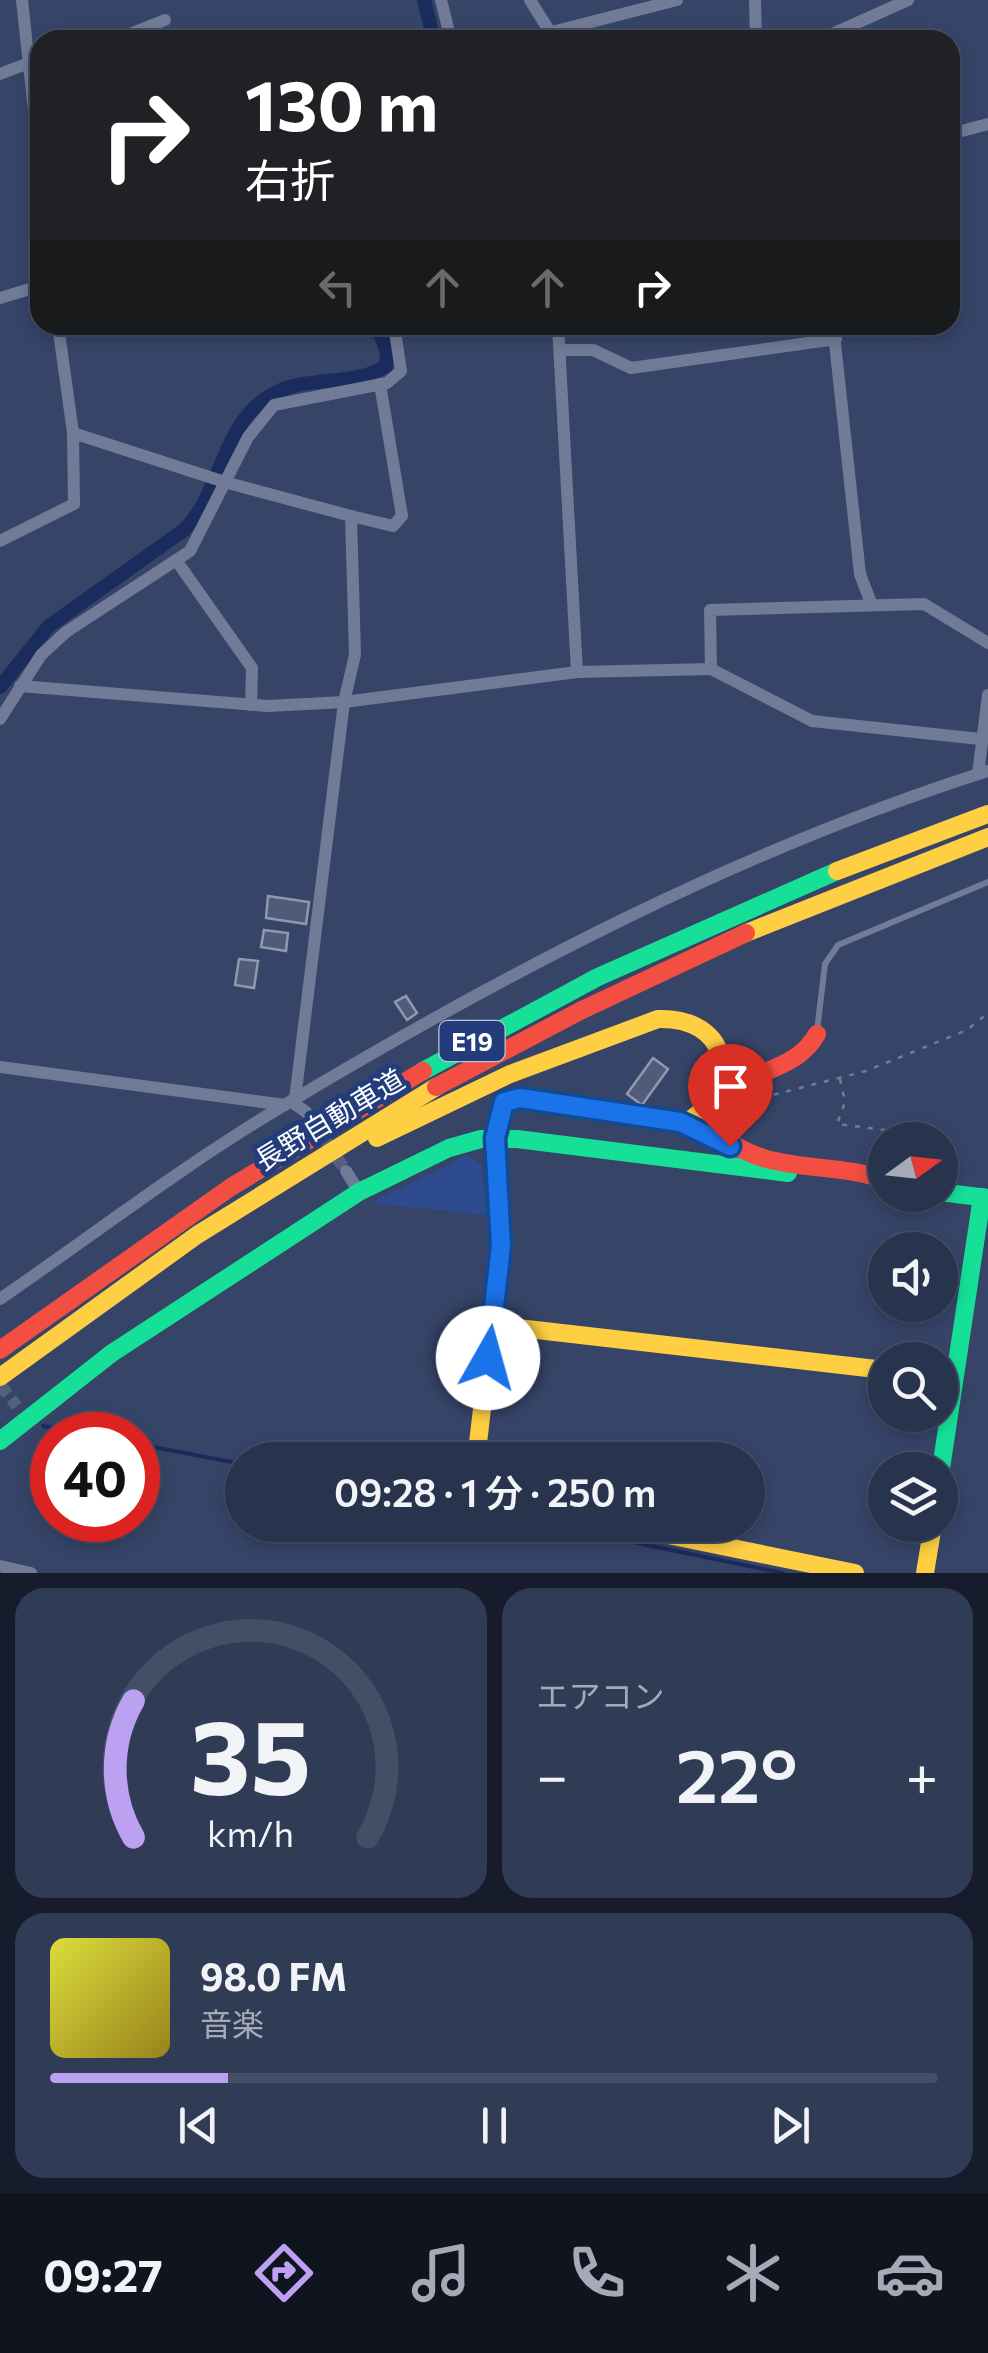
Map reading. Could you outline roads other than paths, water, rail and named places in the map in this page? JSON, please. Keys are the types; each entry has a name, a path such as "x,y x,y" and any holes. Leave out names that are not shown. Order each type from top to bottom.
{"main road":[{"name":"長野自動車道","path":"0,1350 237,1182 472,1040 746,908 853,862 988,814"},
{"name":"長野自動車道","path":"0,1377 160,1260 333,1147 584,1008 752,930 988,837"},
{"path":"160,1260 422,1114 492,1080 658,1019 679,1019 717,1046 730,1064 705,1110 680,1122 520,1098 500,1108 495,1138 501,1246 478,1442"},
{"path":"817,1034 806,1054 752,1071 720,1107 717,1122 724,1140 746,1154 868,1174"},
{"path":"0,1441 23,1413 112,1353 359,1192 449,1148 495,1138 868,1180"},
{"path":"955,1342 982,1228 985,1198 958,1194"},
{"path":"493,1325 868,1368"},
{"path":"703,1542 855,1573"},
{"path":"925,1573 930,1542"}],"street":[{"path":"22,0 30,50"},
{"path":"441,0 449,30"},
{"path":"530,0 550,30"},
{"path":"575,30 678,0"},
{"path":"755,0 756,30"},
{"path":"845,30 908,0"},
{"path":"140,30 165,20"},
{"path":"0,74 30,69"},
{"path":"960,131 988,124"},
{"path":"0,298 30,289"},
{"path":"0,542 74,504 73,432 59,335"},
{"path":"0,719 41,655 66,632 190,551 228,484 248,436 274,405 380,384 402,371 396,335"},
{"path":"559,335 578,672"},
{"path":"560,350 593,350 632,368 818,335"},
{"path":"835,335 860,574 871,603"},
{"path":"73,432 228,484 393,526 402,516 380,384"},
{"path":"291,1102 344,702 355,655 351,516"},
{"path":"176,560 252,668 252,705"},
{"path":"711,670 710,610 924,604 988,643"},
{"path":"20,686 252,705 344,702 578,672 711,670 812,721 980,739"},
{"path":"0,1299 291,1102 467,999 621,922 790,845 983,772 980,739 988,695"},
{"path":"0,1068 291,1102 306,1112"},
{"path":"346,1171 359,1192"},
{"path":"2,1565 32,1573"}],"lane":[{"path":"817,1034 825,964 838,945 988,882"},
{"path":"680,1122 724,1140"}],"waterway":[{"path":"424,0 432,30"},
{"path":"0,687 49,626 184,530 208,495 234,436 260,403 292,386 361,376 386,366 387,352 381,335"},
{"path":"160,1448 225,1461"},
{"path":"633,1542 783,1573"}],"tunnel":[{"path":"306,1112 346,1171"},
{"path":"0,1385 17,1406"}]}
